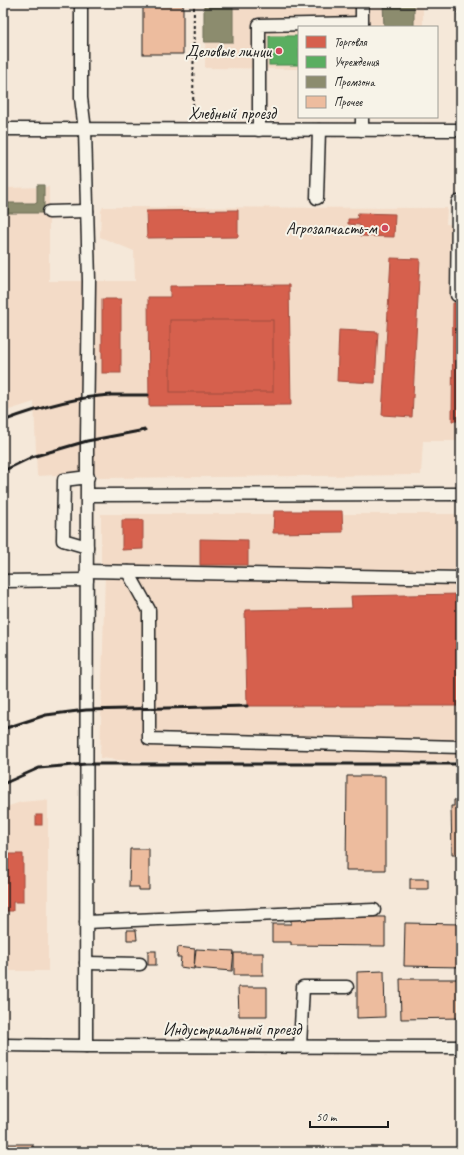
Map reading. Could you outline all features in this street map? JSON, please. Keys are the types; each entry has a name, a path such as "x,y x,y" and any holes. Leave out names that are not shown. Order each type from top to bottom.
{"street":[{"path":"81,3 81,98 85,130 89,281 86,1046"},
{"path":"259,130 258,25 362,25 362,3"},
{"path":"362,118 362,130"},
{"name":"Хлебный проезд","path":"3,129 461,130"},
{"path":"317,198 319,130"},
{"path":"457,295 459,273 458,202 461,202"},
{"path":"49,212 87,211"},
{"path":"88,477 64,480 63,540 88,547"},
{"path":"88,495 461,494"},
{"path":"128,572 149,610 149,740 461,747"},
{"path":"3,581 128,572 461,578"},
{"path":"86,922 374,910"},
{"path":"86,963 140,964"},
{"path":"300,1046 304,987 347,987"},
{"name":"Индустриальный проезд","path":"3,1045 461,1047"}],"path":[{"path":"193,130 194,3"}],"shaded area":[{"path":"206,3 423,3 423,26 298,26 298,69 205,68"},
{"path":"49,187 49,281 135,281 134,251 100,237 101,211 103,207 447,208 446,224 461,225 461,441 423,441 421,475 99,478 94,473 37,476 34,402 3,412 3,188"},
{"path":"101,514 461,514 461,761 128,761 100,758 105,572 101,569"},
{"path":"48,801 48,971 3,971 3,808 21,802"}],"building: Торговля":[{"path":"238,210 238,237 147,238 146,211"},
{"path":"358,213 395,214 394,237 360,236 360,225 348,224 348,219 357,219"},
{"path":"391,258 420,259 412,417 382,415"},
{"path":"289,285 291,405 149,406 148,297 170,297 170,286"},
{"path":"102,299 121,299 121,373 102,373"},
{"path":"453,303 461,303 461,421 452,421"},
{"path":"170,320 273,320 273,392 170,392"},
{"path":"339,330 378,332 375,383 337,381"},
{"path":"274,511 342,511 343,532 273,533"},
{"path":"122,520 143,520 143,549 122,550"},
{"path":"200,539 248,540 248,565 200,565"},
{"path":"461,594 461,706 247,706 245,610 352,608 351,596"},
{"path":"36,815 42,815 42,825 36,825"},
{"path":"3,854 23,854 23,902 13,902 13,911 3,911"}],"building: Учреждения":[{"path":"269,36 298,36 298,65 269,65"}],"building: Промзона":[{"path":"204,3 233,3 233,42 204,42"},
{"path":"383,3 414,3 414,26 384,26"},
{"path":"37,185 44,185 44,213 7,213 7,203 37,203"}],"building: Прочее":[{"path":"143,3 183,3 183,54 143,54"},
{"path":"457,3 461,3 461,22 458,22"},
{"path":"347,776 385,776 385,870 346,870"},
{"path":"454,800 461,800 461,854 452,854 451,806 454,806"},
{"path":"130,849 149,849 149,890 139,890 139,887 129,887"},
{"path":"410,879 428,879 428,889 410,889"},
{"path":"291,916 385,917 385,946 291,945 291,942 272,942 272,924 291,924"},
{"path":"405,923 461,924 461,967 404,966"},
{"path":"127,930 136,930 137,940 127,940"},
{"path":"178,947 195,949 194,969 180,967 181,957 177,957"},
{"path":"196,949 234,951 232,971 194,968"},
{"path":"148,951 156,951 156,965 148,965"},
{"path":"234,953 263,953 263,975 234,975"},
{"path":"384,971 385,1017 357,1018 357,972"},
{"path":"400,979 461,979 461,1018 401,1019"},
{"path":"238,987 267,987 267,1016 239,1016"},
{"path":"3,1144 33,1144 33,1152 3,1152"}],"railway":[{"path":"3,421 29,412 83,398 111,395 148,395"},
{"path":"3,471 32,457 87,441 145,430"},
{"path":"3,729 46,715 86,710 247,706"},
{"path":"3,784 39,768 86,764 461,764"}],"place":[{"name":"Деловые линии","path":"279,51"},
{"name":"Агрозапчасть-м","path":"385,228"}]}
